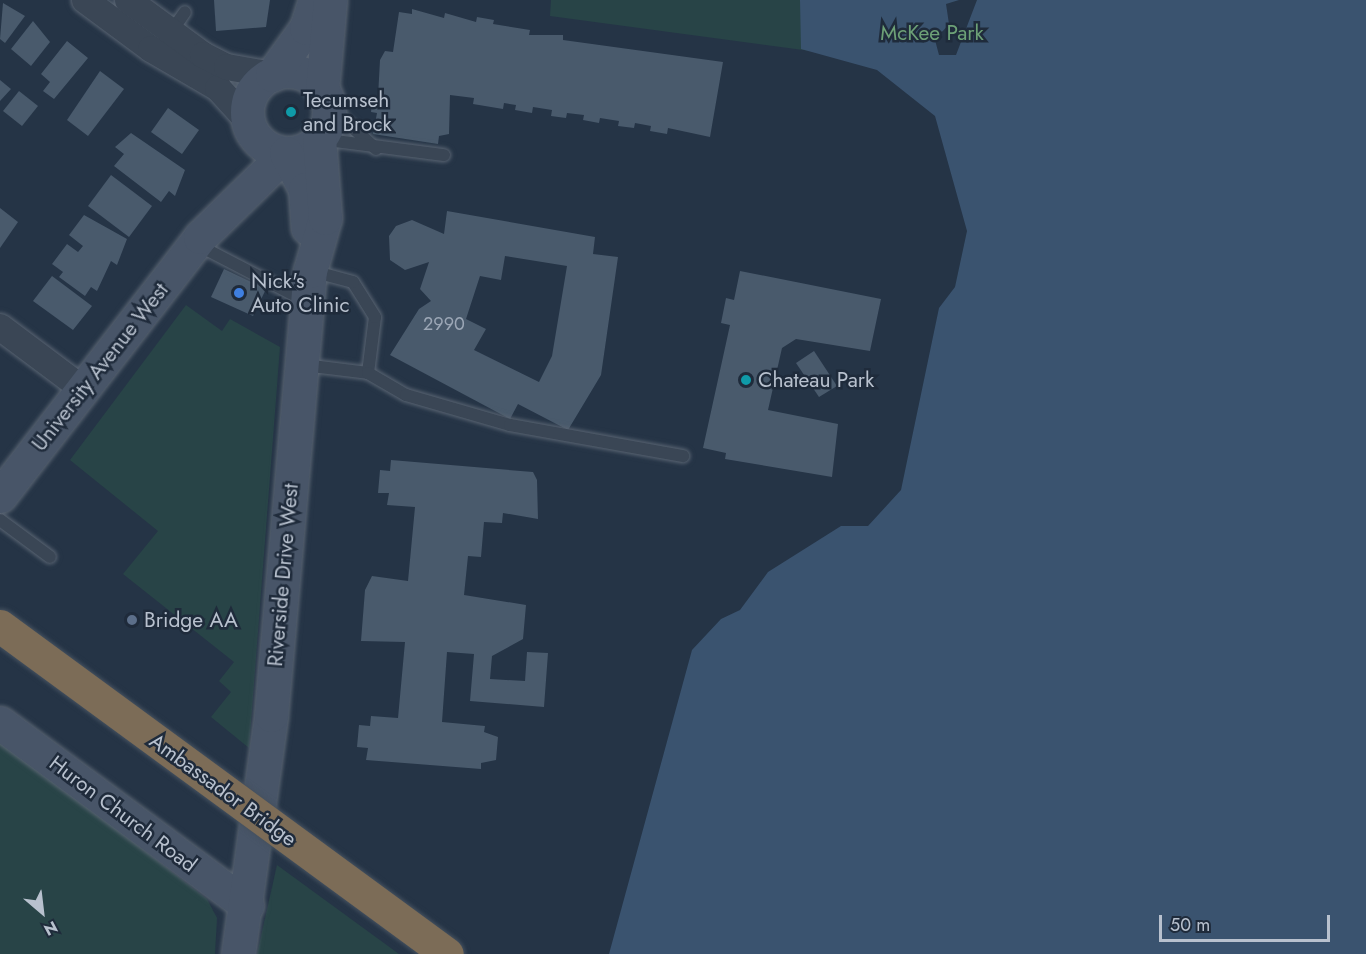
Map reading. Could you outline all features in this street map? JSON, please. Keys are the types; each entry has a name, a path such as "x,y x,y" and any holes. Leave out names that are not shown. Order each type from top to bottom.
{"highway":[{"name":"Ambassador Bridge","path":"0,626 447,954"}],"main road":[{"path":"315,0 306,28 272,75 251,94 253,130 286,153 300,151 319,138 325,97 330,0"},
{"path":"272,75 300,73 325,97"},
{"name":"University Avenue West","path":"197,241 253,130"},
{"name":"Riverside Drive West","path":"237,954 247,905 271,715 300,364 310,272 325,218 319,138"},
{"name":"University Avenue West","path":"0,496 197,241 286,153"},
{"name":"Riverside Drive West","path":"286,153 305,189 310,272"},
{"name":"Huron Church Road","path":"0,723 247,905"}],"street":[{"path":"85,0 151,49 218,88 253,130"},
{"path":"128,0 178,22 227,67 272,75"},
{"path":"0,327 82,389"}],"lane":[{"path":"325,97 377,149"},
{"path":"319,138 377,149 444,155"},
{"path":"197,241 353,282 366,295 375,317 368,372"},
{"path":"300,364 368,372 406,395 510,424 683,456"},
{"path":"0,520 50,557"}],"green space":[{"name":"McKee Park","path":"551,0 989,0 953,70 550,16"},
{"path":"186,305 222,331 230,319 280,347 249,748 211,717 231,692 219,681 234,662 123,574 158,531 70,460"},
{"path":"0,739 207,899 217,918 215,954 0,954"},
{"path":"277,865 399,954 257,954"}],"water":[{"path":"800,0 1366,0 1366,954 609,954 692,650 721,619 740,610 768,572 841,526 868,526 901,490 939,308 955,287 967,231 935,116 877,70 801,49"}],"pier":[{"path":"959,0 977,0 956,55 939,55 935,40 949,24 946,4"}],"building":[{"path":"214,0 270,0 266,27 216,31"},
{"path":"3,3 25,16 5,43 0,39"},
{"path":"412,9 444,18 445,13 476,22 477,17 494,20 493,24 530,30 529,35 563,35 563,40 723,62 710,137 668,128 667,134 650,131 651,126 635,123 634,128 618,126 619,121 600,118 599,123 583,120 584,115 567,113 566,118 551,116 552,110 533,107 532,113 515,110 516,105 504,103 503,109 473,104 474,98 450,95 449,134 439,136 438,144 373,134 377,113 371,112 373,97 378,97 380,60 385,51 393,52 399,12 412,14"},
{"path":"33,21 50,42 31,66 11,49"},
{"path":"67,41 88,58 54,99 43,91 50,82 41,74"},
{"path":"100,71 124,89 88,136 67,120"},
{"path":"0,80 11,89 0,101"},
{"path":"19,91 38,106 22,126 3,111"},
{"path":"168,108 199,130 182,154 151,132"},
{"path":"131,133 185,170 175,196 169,191 161,202 114,166 124,154 115,147"},
{"path":"111,175 152,206 129,237 88,206"},
{"path":"0,208 18,222 0,248"},
{"path":"447,211 595,237 593,254 618,257 601,375 568,430 518,404 510,419 390,355 419,309 431,301 420,289 429,262 405,270 390,260 389,236 396,226 412,220 444,234","holes":["505,256 567,266 552,356 539,382 474,350 486,329 466,319 480,276 501,280"]},
{"path":"84,215 127,239 117,265 111,261 97,291 91,287 85,296 59,277 63,272 52,264 67,244 78,252 83,246 69,235"},
{"name":"Nick's Auto Clinic","path":"224,269 266,289 253,316 211,297"},
{"name":"Chateau Park","path":"740,271 881,299 870,351 796,339 782,348 768,410 838,424 832,477 725,459 726,453 703,448 730,325 721,323 726,298 734,300"},
{"path":"52,276 92,306 73,330 33,301"},
{"path":"814,351 837,386 819,397 796,363"},
{"path":"391,460 533,472 537,480 538,519 503,513 502,523 484,522 481,557 468,556 464,595 526,605 523,639 492,656 490,679 525,681 527,652 548,653 544,707 470,701 474,654 447,652 442,722 485,726 484,732 498,737 496,760 481,763 481,769 366,760 368,748 357,747 359,725 370,726 371,716 398,718 405,642 361,641 365,590 372,576 408,581 415,507 387,505 389,493 378,493 380,470 390,471"}],"place":[{"name":"Tecumseh and Brock","path":"291,112"},
{"name":"Nick's Auto Clinic","path":"239,293"},
{"name":"Chateau Park","path":"746,380"},
{"name":"Bridge AA","path":"132,620"}]}
